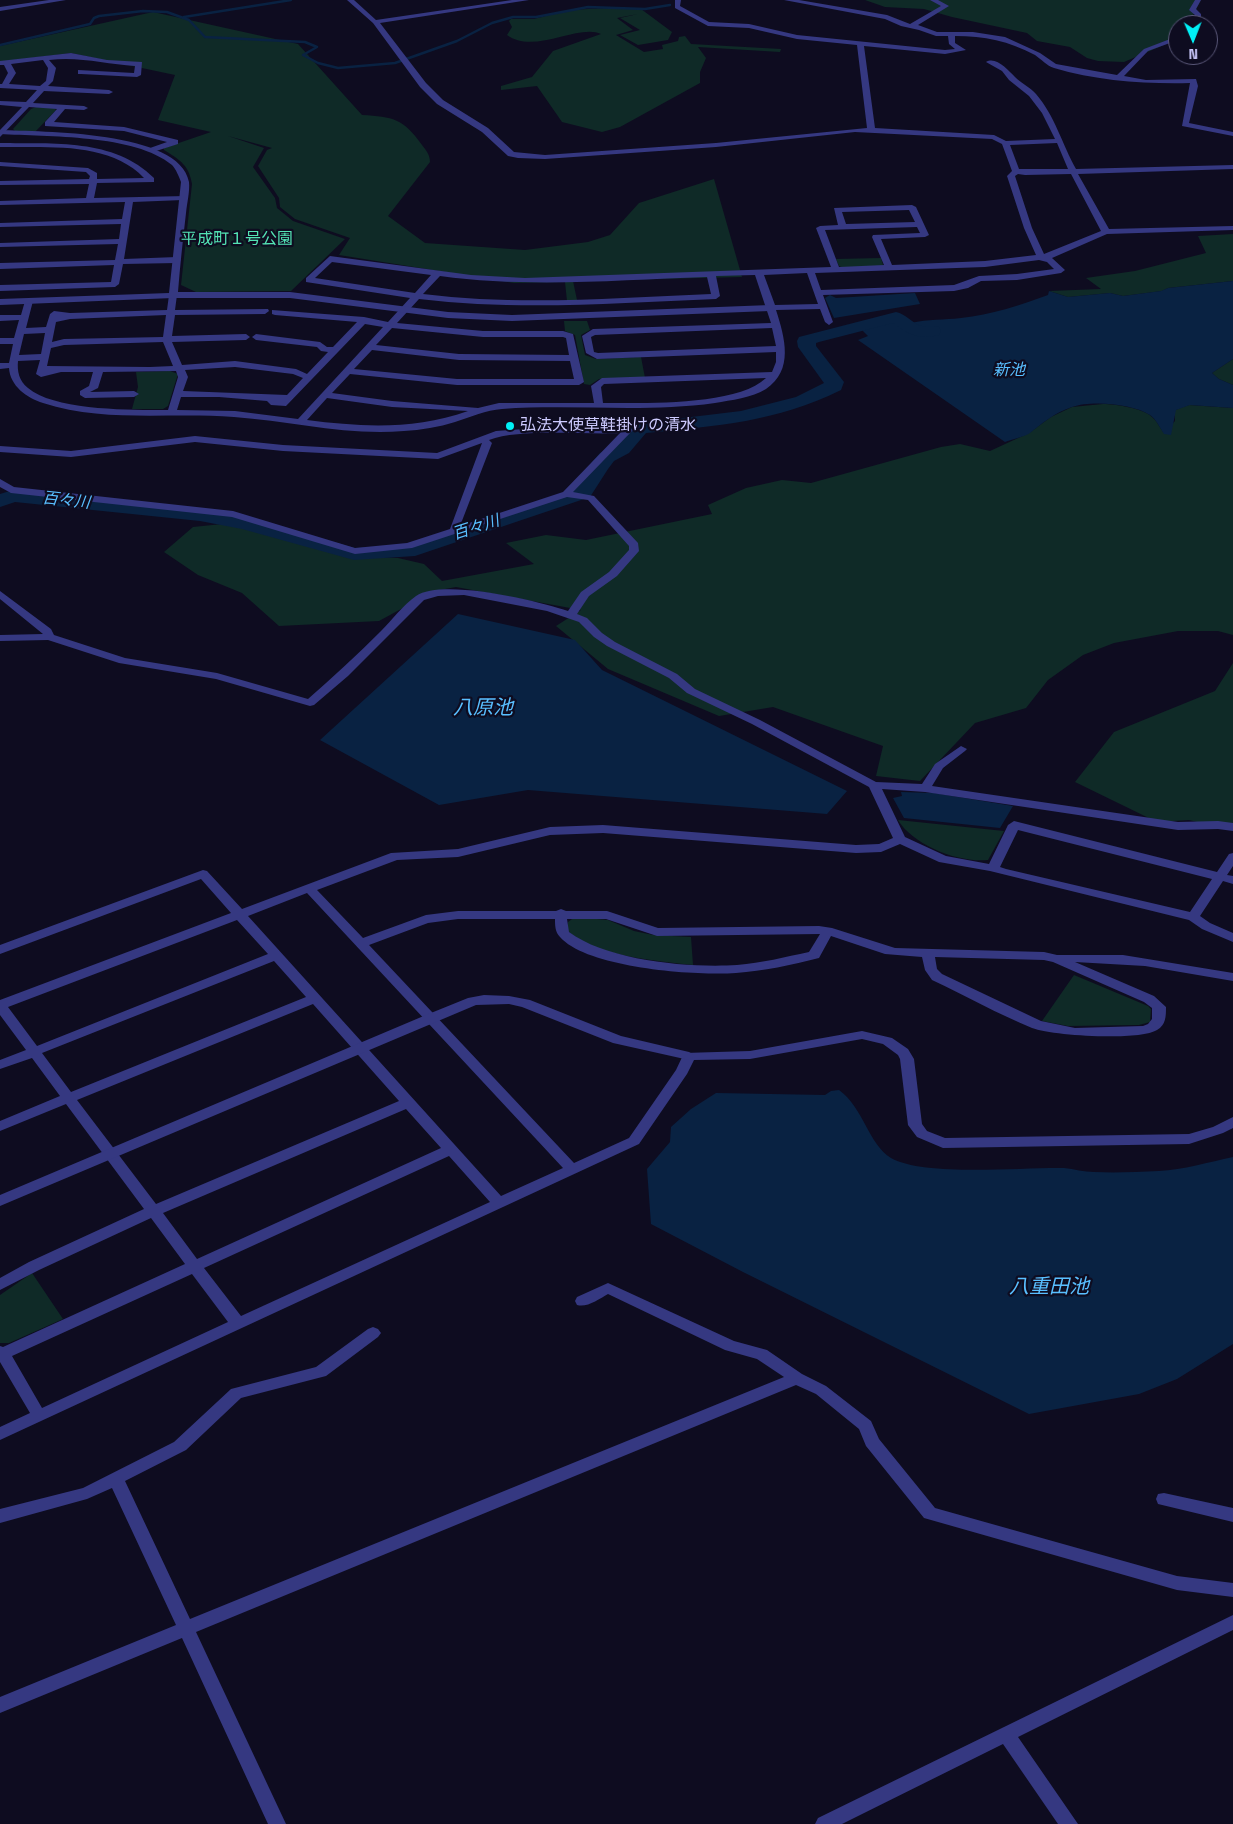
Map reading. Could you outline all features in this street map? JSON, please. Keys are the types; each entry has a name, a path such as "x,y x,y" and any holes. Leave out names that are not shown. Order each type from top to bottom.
{"street":[{"path":"0,9 63,0"},
{"path":"350,0 375,22 423,85 440,102 485,130 511,154 518,156 545,157 716,145 855,130 994,137 1005,143 1060,141"},
{"path":"375,22 526,0"},
{"path":"678,0 676,7 708,24 749,26 797,37 945,52 962,50 952,44 951,35"},
{"path":"787,0 887,17 936,34 973,34 1002,38 1038,54 1054,66 1146,82 1193,81 1194,86 1185,124 1233,134"},
{"path":"912,26 946,6 933,0"},
{"path":"1198,0 1192,10 1198,15"},
{"path":"860,42 871,130"},
{"path":"1120,76 1146,50 1168,42"},
{"path":"3,63 71,55 139,64 137,75 81,72"},
{"path":"1,133 42,89 52,73 51,67 44,57"},
{"path":"71,90 79,81 85,58"},
{"path":"990,62 1005,69 1012,78 1032,94 1046,114 1073,172 1106,232"},
{"path":"2,87 12,73 3,63"},
{"path":"2,87 109,92"},
{"path":"0,103 84,108"},
{"path":"63,107 48,124 124,129 176,142 153,150"},
{"path":"0,121 12,122"},
{"path":"1,133 103,139 153,150 170,160 180,169 184,177 183,198 167,340 183,377 172,412"},
{"path":"1005,143 1016,171"},
{"path":"0,145 27,156 85,169 94,175 90,201"},
{"path":"0,164 27,156 87,150 120,156 139,167 151,180 0,183"},
{"path":"1016,171 1025,173 1233,167"},
{"path":"1016,171 1011,176 1026,224 1042,258"},
{"path":"0,203 183,198"},
{"path":"0,288 115,284 128,199"},
{"path":"843,227 837,210 912,207 925,235 876,237 889,268"},
{"path":"0,224 125,221"},
{"path":"836,270 820,228 920,224"},
{"path":"710,275 716,296 578,291 511,280 437,274 330,260 309,280 418,296 502,303 578,291 710,275 889,268 950,273 1042,258 1106,232 1233,228"},
{"path":"0,245 122,241"},
{"path":"818,293 954,288 983,278 1017,277 1061,270 1050,260 1042,258"},
{"path":"0,266 177,260"},
{"path":"810,271 829,322"},
{"path":"326,395 400,404 479,409 515,404 638,405 732,398 761,389 779,370 780,349 775,325 759,273"},
{"path":"950,273 969,284"},
{"path":"300,422 437,274"},
{"path":"0,302 173,295 290,294 462,316 520,318 823,306"},
{"path":"28,301 14,362 14,377 26,391 41,400 65,407 82,410 242,415 363,430 397,430 438,424 479,409"},
{"path":"179,394 231,394 270,398 274,403 283,404 289,398 364,320 354,318 345,320 270,312 171,312 70,316 54,314 42,368 59,370 150,370 235,364 296,372 305,370 312,374"},
{"path":"0,318 24,317"},
{"path":"348,371 457,382 580,382 570,336 563,334 483,334 361,323"},
{"path":"775,325 593,332 586,336 590,353 597,356 780,349"},
{"path":"0,342 50,330"},
{"path":"47,343 56,346 64,342 251,337 337,348"},
{"path":"370,348 478,358 574,358"},
{"path":"0,366 44,357"},
{"path":"99,369 93,388 100,390 104,395 134,394"},
{"path":"599,406 596,386 602,382 776,375"},
{"path":"0,449 70,454 195,439 283,448 438,456 496,434 538,431 592,432 628,430 566,494"},
{"path":"455,530 454,527 487,443 484,439"},
{"path":"0,482 11,490 233,514 355,551 408,546 566,494 592,498 634,545 634,551 613,574 585,594 571,615"},
{"path":"0,496 11,490"},
{"path":"0,638 49,637 123,661 217,676 310,703 344,674 420,598 437,593 464,592 549,608 584,620 598,635 626,654 673,676 690,691 756,722 874,785 925,788 1178,826 1218,825 1233,827"},
{"path":"0,594 47,631 49,637"},
{"path":"925,788 939,766 960,749"},
{"path":"874,785 900,839 943,859 993,868 1002,872 1193,917 1206,926 1233,938"},
{"path":"993,868 1014,825 1227,878"},
{"path":"238,1324 0,1006 387,858 458,853 523,836 564,830 603,829 856,849 881,848 900,839"},
{"path":"1193,917 1227,878 1233,857"},
{"path":"0,950 203,874 499,1204"},
{"path":"308,888 572,1170"},
{"path":"360,944 419,921 444,915 561,913 607,915 657,932 828,931 880,950 1044,956 1057,959 1154,1002 1161,1014 1153,1027 1144,1030 1076,1032 1038,1025 937,977 931,970 928,953"},
{"path":"561,913 562,931 565,936 592,950 653,965 691,970 753,967 814,955 828,931"},
{"path":"0,1065 276,956"},
{"path":"1057,959 1081,956 1127,959 1233,977"},
{"path":"0,1126 315,998"},
{"path":"0,1201 111,1152 431,1018 484,999 525,1003 618,1040 689,1056 750,1055 862,1035 887,1041 903,1052 907,1059 915,1125 922,1134 944,1143 1189,1139 1218,1130 1233,1122"},
{"path":"0,1434 634,1141 682,1071 689,1056"},
{"path":"0,1285 34,1266 154,1212 409,1102"},
{"path":"39,1416 2,1353 451,1149"},
{"path":"582,1301 608,1288 730,1346 762,1354 797,1378 821,1390 865,1425 872,1442 930,1514 1177,1583 1233,1590"},
{"path":"0,1516 86,1494 180,1446 236,1394 320,1372 373,1333"},
{"path":"0,1705 797,1378"},
{"path":"116,1478 277,1824"},
{"path":"1164,1499 1233,1515"},
{"path":"824,1824 1233,1622"},
{"path":"1006,1734 1069,1824"}],"green space":[{"path":"865,0 1201,0 1193,15 1168,15 1168,43 1124,62 1098,61 1087,58 1070,47 1037,41 1027,33 924,9 885,7"},
{"path":"641,9 672,32 668,40 638,45 620,35 640,30 620,18 638,14 617,18 633,30 616,35 644,52 663,49 662,45 678,41 679,37 685,36 691,44 781,49 780,52 698,47 706,58 700,72 700,83 620,127 602,132 562,122 537,86 501,90 501,86 532,77 553,51 601,34 581,32 543,41 530,42 518,40 507,35 512,27 509,21 511,19 534,19 569,10"},
{"name":"平成町１号公園","path":"153,12 298,44 362,115 390,118 409,129 426,151 430,162 388,216 425,243 525,250 588,242 610,235 639,203 714,179 742,277 573,281 577,300 567,301 565,282 514,283 339,255 350,238 295,219 280,207 279,198 258,166 267,150 272,148 228,136 264,148 253,167 275,198 277,208 293,221 345,239 291,291 196,292 181,285 192,184 191,177 183,164 164,150 164,148 211,132 158,120 175,75 71,53 0,62 0,46"},
{"path":"36,107 54,108 56,110 35,132 15,131 13,129 31,109"},
{"path":"1233,234 1233,281 1168,288 1162,291 1123,296 1110,293 1068,297 1049,291 1101,289 1086,278 1135,271 1206,253 1198,236"},
{"path":"881,258 883,265 879,267 844,268 839,266 836,259"},
{"path":"564,321 587,321 590,330 581,335 585,355 596,359 641,357 645,378 599,379 590,385 584,384 575,335 565,331"},
{"path":"1233,359 1233,385 1219,379 1212,373"},
{"path":"170,371 178,374 168,406 163,409 132,409 138,387 136,372"},
{"path":"1103,404 1142,411 1154,419 1164,433 1175,421 1175,410 1189,405 1233,408 1233,635 1218,631 1178,631 1114,643 1083,655 1048,680 1026,708 975,723 920,781 876,776 883,746 773,707 719,716 608,669 556,626 581,610 456,587 434,591 379,621 279,626 242,593 198,575 164,552 193,527 232,523 271,526 349,556 398,558 424,564 442,581 534,564 506,543 546,535 586,540 712,514 708,505 746,488 782,480 811,483 941,447 960,444 990,451 1029,433 1051,417 1072,407"},
{"path":"1233,663 1233,831 1189,820 1157,822 1075,782 1114,732 1215,691"},
{"path":"898,820 1004,831 988,860 963,859 925,844 905,829"},
{"path":"575,917 608,920 634,931 653,935 691,937 693,965 626,956 592,946 578,939 567,930 568,922"},
{"path":"1074,975 1148,1006 1151,1009 1150,1022 1139,1025 1068,1026 1042,1021"},
{"path":"32,1273 63,1319 9,1343 0,1343 0,1295"}],"water":[{"name":"新池","path":"1233,281 1233,359 1212,373 1219,379 1233,385 1233,408 1190,405 1176,410 1171,435 1164,434 1154,419 1143,411 1112,404 1090,404 1066,409 1027,434 1005,442 858,340 868,336 862,330 903,318 911,323 983,315 1048,295 1049,291 1068,297 1110,293 1123,296 1161,291 1168,288"},
{"path":"915,293 920,304 834,318 825,298 830,295 836,298"},
{"name":"八原池","path":"458,614 575,640 602,670 847,791 827,814 528,790 439,805 320,740"},
{"path":"901,792 934,793 1013,806 1000,828 904,818 893,798 902,796"},
{"name":"八重田池","path":"839,1090 854,1106 883,1152 891,1158 906,1164 974,1170 1064,1168 1090,1172 1134,1172 1177,1169 1233,1157 1233,1344 1177,1379 1139,1394 1029,1414 743,1272 651,1224 647,1169 670,1142 671,1127 691,1109 716,1093 825,1095 831,1091"}],"waterway":[{"path":"184,17 291,0"},
{"path":"0,45 90,24 94,18 99,16 143,11 167,12 189,20 205,37 305,42 317,47 303,55 318,63 338,68 395,63 457,41 492,23 513,17 536,17 588,7 645,9 670,5"},
{"name":"百々川","path":"0,501 13,496 200,515 245,523 354,554 407,551 583,493 599,466 607,457 622,449 640,428 742,417 803,401 834,386 834,382 807,347 806,341 812,338 896,317 917,332 932,331"}],"place":[{"name":"弘法大使草鞋掛けの清水","path":"510,426"}]}
